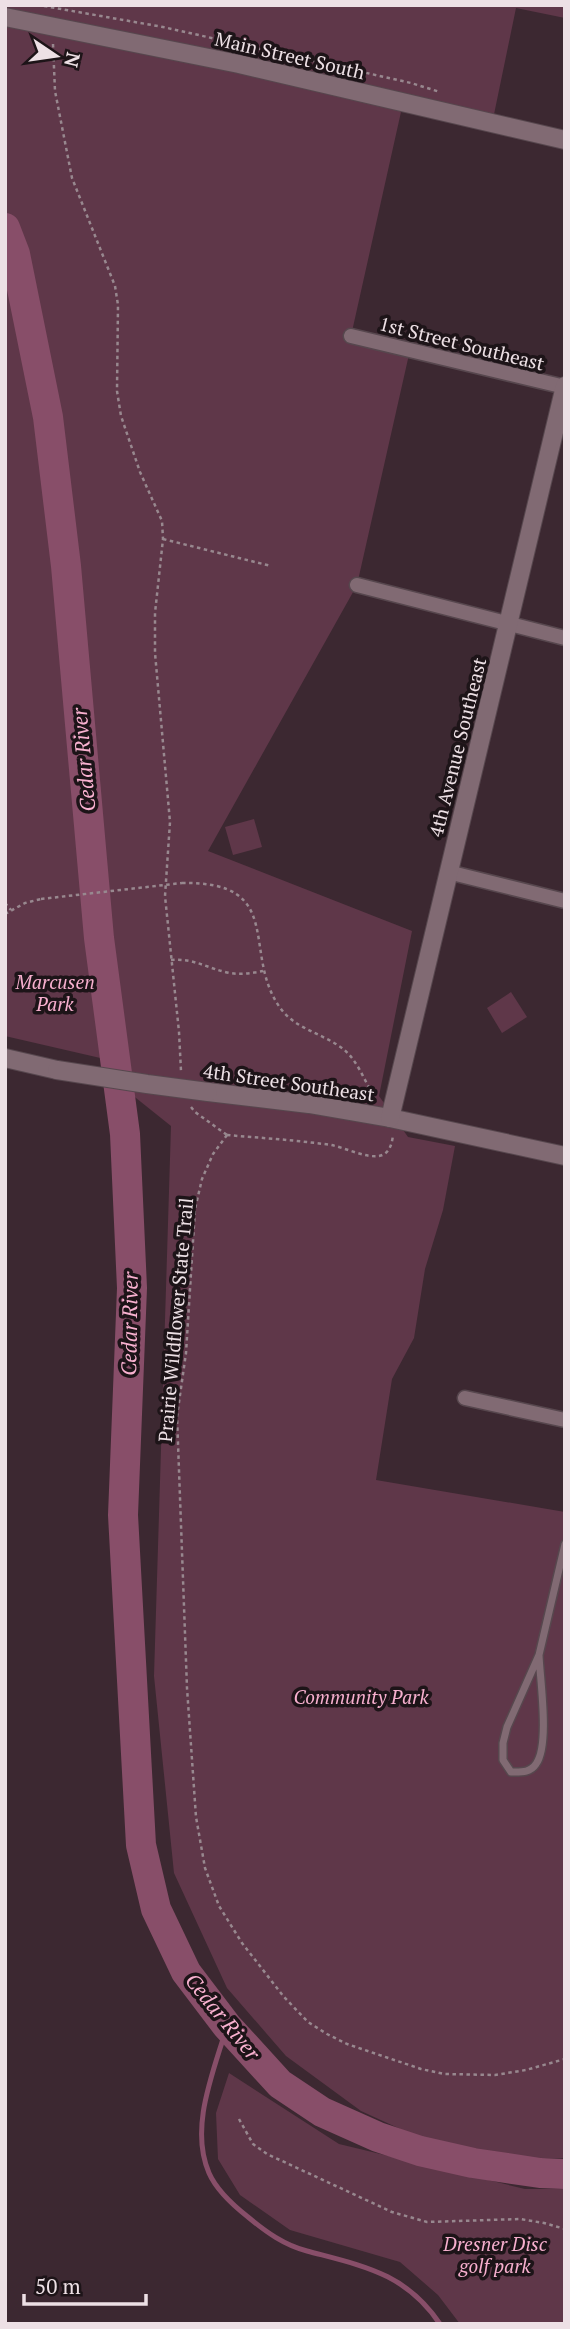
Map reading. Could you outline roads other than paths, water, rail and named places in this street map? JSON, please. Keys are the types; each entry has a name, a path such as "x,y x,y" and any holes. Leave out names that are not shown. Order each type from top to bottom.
{"street":[{"name":"Main Street South","path":"17,15 55,27 239,64 565,140"},
{"name":"1st Street Southeast","path":"351,336 565,387"},
{"name":"4th Avenue Southeast","path":"390,1118 565,387"},
{"path":"357,585 565,638"},
{"path":"448,872 565,901"},
{"name":"4th Street Southeast","path":"5,1058 93,1077 322,1106 565,1156"},
{"path":"466,1398 565,1420"}],"lane":[{"path":"539,1655 544,1743 536,1764 526,1772 511,1772 503,1760 503,1743 507,1727 539,1655 565,1544"}],"waterway":[{"name":"Cedar River","path":"5,228 15,254 48,417 66,566 99,938 125,1134 132,1288 123,1515 141,1845 156,1909 186,1972 227,2026 280,2084 322,2112 378,2137 420,2151 473,2163 565,2174"},
{"path":"227,2026 210,2080 202,2118 203,2155 216,2185 237,2208 262,2228 291,2245 365,2267 398,2282 413,2293 440,2324"}],"park label":[{"name":"Marcusen Park","path":"55,992"},
{"name":"Community Park","path":"361,1696"},
{"name":"Dresner Disc golf park","path":"495,2254"}]}
